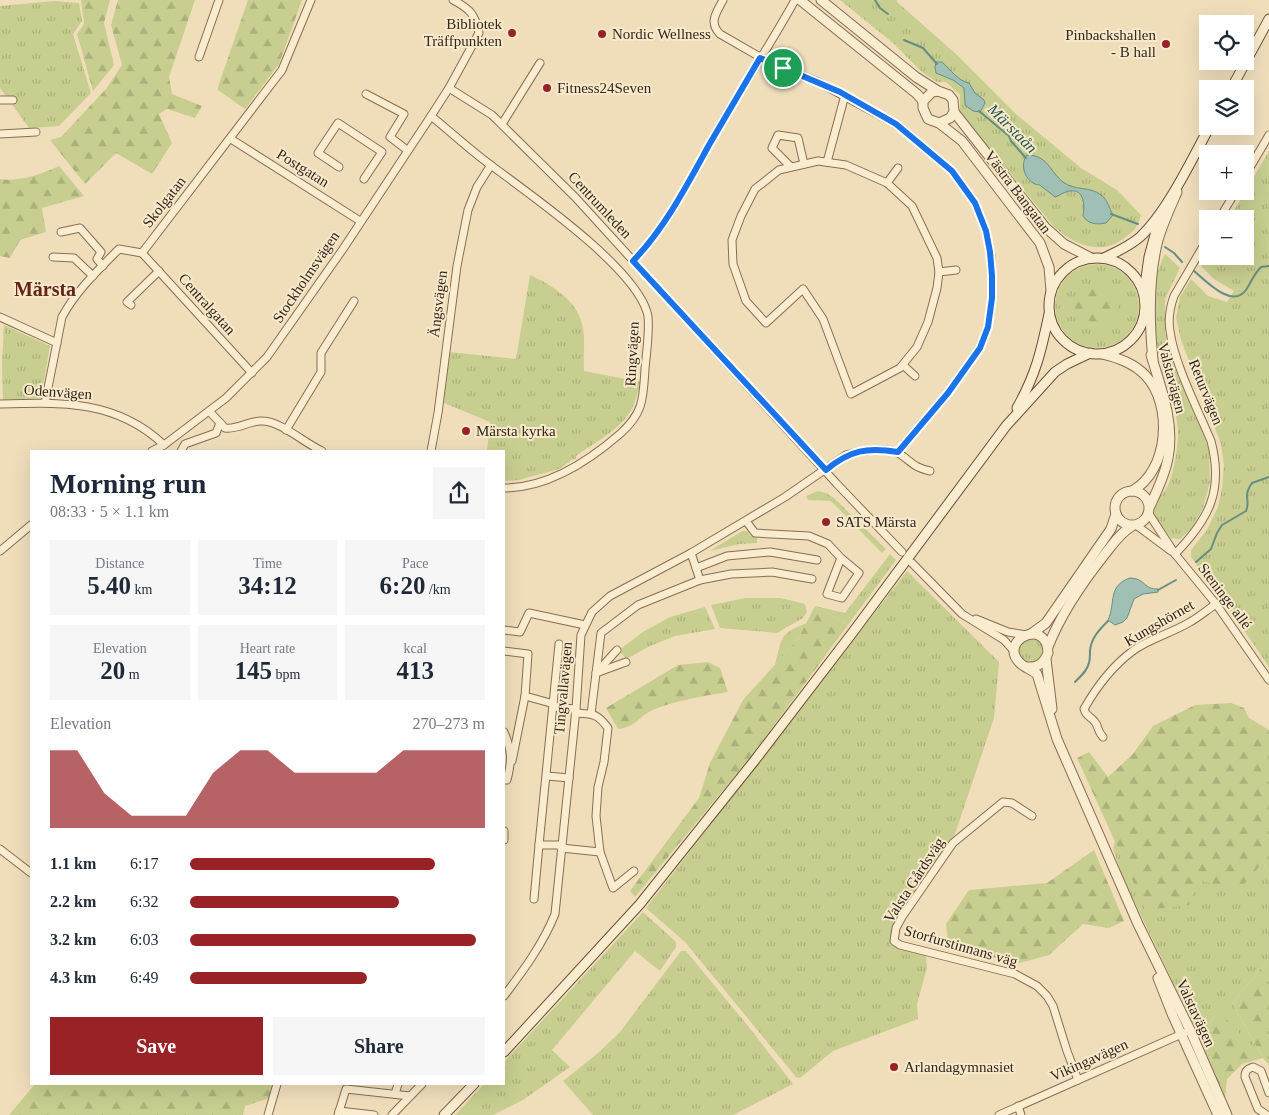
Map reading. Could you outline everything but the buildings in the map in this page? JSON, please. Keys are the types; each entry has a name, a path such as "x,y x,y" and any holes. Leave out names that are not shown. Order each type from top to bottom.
{"street":[{"path":"198,58 219,0"},
{"name":"Skolgatan","path":"142,253 282,70 311,0"},
{"name":"Stockholmsvägen","path":"154,450 226,398 252,373 280,339 431,116 479,33 476,20 468,8 453,0"},
{"path":"723,0 714,17 716,30 720,34 760,58 842,94 896,124 952,171 975,203 986,231 990,252 992,298 988,327 980,348 948,393 898,452 918,469 930,471"},
{"path":"633,261 657,233 686,187 724,118 795,0"},
{"name":"Västra Bangatan","path":"800,0 917,94 923,101 922,108 928,119 939,123 962,141 1040,243 1049,267 1051,291"},
{"name":"Västra Bangatan","path":"821,0 916,77 938,91 949,95 955,106 954,112 1045,227 1064,244 1091,258"},
{"path":"1236,80 1269,20"},
{"path":"502,124 540,63"},
{"name":"Centrumleden","path":"448,88 477,104 502,124 575,197 837,484 902,552"},
{"path":"923,101 932,92 938,91"},
{"path":"366,94 404,114 390,137 407,150"},
{"path":"827,162 842,94"},
{"path":"0,100 13,100"},
{"path":"939,123 950,118 954,112"},
{"name":"Ringvägen","path":"431,116 582,235 621,272 640,298 648,313 643,396 638,414 632,422 609,443 565,472 535,483 505,488"},
{"path":"339,167 318,153 338,123 382,152 364,179"},
{"path":"0,134 36,132"},
{"path":"791,167 772,148 778,135 798,138 804,164"},
{"path":"1104,258 1133,243 1140,237 1165,205 1205,135"},
{"path":"1254,161 1269,135"},
{"name":"Postgatan","path":"231,139 360,221"},
{"path":"818,161 846,165 887,183 912,206 937,258 939,272 937,288 928,322 917,347 900,368 851,394 823,319 803,289 766,323 746,301 733,264 732,240 741,216 755,189 779,170 804,164 818,161"},
{"name":"Ängsvägen","path":"431,450 438,413 457,266 468,210 477,187 491,165"},
{"path":"1153,360 1150,298 1155,254 1162,226 1188,167"},
{"path":"887,183 898,168"},
{"path":"1049,312 1054,327 1063,339 1075,348 1090,353 1102,354 1119,348 1133,338 1144,313 1144,295 1152,244 1156,226 1165,205"},
{"path":"61,232 80,228 101,252 97,259 103,266"},
{"path":"45,403 62,317 68,306 93,276 119,250 142,253"},
{"name":"Centralgatan","path":"142,253 252,373"},
{"name":"Returvägen","path":"1175,554 1193,536 1206,515 1211,503 1215,480 1214,454 1211,441 1176,355 1170,330 1170,310 1174,296 1199,253"},
{"path":"54,256 74,258 93,276"},
{"path":"1006,426 1034,374 1039,360 1049,312 1051,291 1062,272 1080,260 1104,258 1118,262 1130,270 1144,295"},
{"path":"939,272 956,270"},
{"path":"131,305 128,302 159,271"},
{"path":"286,430 321,372 321,353 354,301"},
{"name":"Valstavägen","path":"1144,313 1148,343 1168,411 1170,436 1166,467 1149,510"},
{"path":"0,317 56,343"},
{"path":"505,1051 640,904 755,760 1006,426 1044,381 1067,364 1090,353"},
{"name":"Valstavägen","path":"1102,354 1128,363 1145,375 1157,392 1162,414 1162,445 1157,464 1151,476 1141,486 1132,491"},
{"path":"903,364 915,376"},
{"name":"Odenvägen","path":"0,404 45,403 97,408 149,430 164,444"},
{"path":"209,410 225,428 253,421 272,422 286,430 310,449"},
{"path":"182,450 185,444 216,433 220,424"},
{"name":"Tingvallavägen","path":"505,995 528,964 555,914 581,635 592,612 610,596 746,521 792,493 846,455 876,450 898,452"},
{"path":"912,563 962,614 1004,640 1014,651 1018,662 1027,667 1038,666 1046,659 1054,630 1092,571 1120,535 1144,522 1149,510 1144,495 1132,491 1124,493 1118,499 1115,506 1116,514 1120,521 1134,526"},
{"name":"Steninge allé","path":"1149,510 1175,554 1216,604 1269,680"},
{"path":"1014,651 1018,641 1046,623 1111,529 1116,514"},
{"path":"746,521 755,533 809,536 828,544 859,573 842,598 827,594 841,558"},
{"path":"0,551 30,526"},
{"name":"Steninge allé","path":"1134,526 1175,554"},
{"path":"696,568 727,556 770,552 817,560"},
{"path":"691,553 700,580"},
{"path":"592,714 601,633 638,605 700,580 731,574 772,572 812,579"},
{"name":"Kungshörnet","path":"1103,737 1098,731 1095,722 1085,714 1084,709 1106,676 1135,649 1190,622 1216,604"},
{"path":"505,630 520,632 530,612 585,625"},
{"path":"962,614 1008,632 1041,637 1048,647"},
{"path":"534,900 559,644"},
{"path":"596,673 617,650"},
{"path":"505,651 528,654 525,696 512,761 507,780 505,780"},
{"name":"Valstavägen","path":"1046,659 1057,739"},
{"path":"596,673 626,662"},
{"name":"Valstavägen","path":"1027,667 1037,674 1057,739 1185,1032 1218,1115"},
{"path":"525,696 554,706 592,714 600,718 608,728 604,762 598,787 596,816 600,852 613,888 634,871"},
{"path":"505,734 512,761"},
{"path":"547,776 569,778"},
{"name":"Valsta Gårdsväg","path":"894,937 902,917 953,843 1003,802 1012,803 1032,816"},
{"path":"540,845 562,846 600,852"},
{"path":"0,849 30,872"},
{"name":"Storfurstinnans väg","path":"894,937 894,942 900,945 1015,974 1037,986 1047,996 1053,1006 1078,1080"},
{"name":"Valstavägen","path":"1185,1032 1227,1115"},
{"name":"Vikingavägen","path":"999,1115 1185,1032"},
{"path":"1267,1115 1258,1109 1245,1077 1245,1072 1248,1068 1253,1067 1261,1071 1269,1093"},
{"path":"268,1115 277,1085"},
{"path":"395,1094 398,1085"},
{"path":"392,1115 421,1085"},
{"path":"444,1115 473,1085"},
{"path":"374,1115 338,1113 346,1089 410,1096"},
{"path":"1018,1106 1021,1115"}],"green space":[{"path":"81,0 110,0 104,23 114,65 93,91 77,34 84,24"},
{"path":"118,0 195,0 169,77 172,94 202,106 195,118 167,109 159,114 172,143 152,174 116,153 85,184 50,140 61,137 106,89 122,65 111,25"},
{"path":"248,0 302,0 279,64 245,109 218,90 218,87"},
{"path":"840,0 897,0 956,54 1016,114 1081,168 1117,190 1141,215 1135,229 1123,239 1105,247 1088,246 1062,234 1055,228 960,112 960,95 946,82 937,82 922,72 893,43"},
{"path":"54,1 79,3 82,21 73,34 91,93 59,126 29,128 0,88 0,6"},
{"path":"1269,151 1269,667 1191,557 1191,550 1207,530 1218,507 1224,465 1221,444 1181,340 1176,318 1180,297 1191,279 1208,296 1227,302 1234,291 1214,279 1202,265 1254,265 1254,210 1234,210 1240,200 1254,200 1254,176"},
{"path":"59,166 84,196 42,208 46,232 20,240 10,258 0,256 0,179 30,177"},
{"path":"1165,254 1180,268 1165,299 1165,333 1170,356 1209,449 1210,482 1203,508 1192,528 1180,539 1171,538 1154,513 1155,505 1171,477 1178,437 1175,411 1159,355 1154,317 1156,278"},
{"path":"1089,264 1105,264 1121,271 1132,282 1139,298 1136,322 1127,336 1121,341 1105,348 1089,348 1073,341 1062,330 1055,314 1055,298 1062,282 1073,271"},
{"path":"530,275 554,288 575,307 584,335 584,371 641,382 632,408 623,421 576,456 576,459 573,459 559,469 519,480 505,481 505,450 487,450 490,422 444,403 449,352 516,359"},
{"path":"1092,286 1100,286 1111,292 1117,307 1111,322 1100,328 1092,328 1081,322 1075,311 1075,303 1081,292"},
{"path":"4,325 50,346 41,398 3,400"},
{"path":"818,491 834,498 886,549 882,553 831,501 808,500 806,496"},
{"path":"742,531 747,531 750,536 757,537 757,543 739,544 710,551"},
{"path":"890,554 896,560 848,625 815,606 845,613"},
{"path":"907,571 999,662 994,718 955,834 894,922 890,945 926,956 927,968 917,1004 918,1019 833,1051 800,1078 796,1077 685,942 646,908"},
{"path":"745,598 781,598 805,604 807,612 803,618 777,633 720,628 711,605"},
{"path":"815,606 848,625 752,755 635,897 630,891 699,798 710,763 743,700 798,639"},
{"path":"705,607 715,629 675,636 650,646 626,659 619,650 643,632 670,617"},
{"path":"807,623 798,639 775,665 781,642 786,634"},
{"path":"1030,638 1039,642 1043,651 1039,660 1030,664 1021,660 1017,651 1021,642"},
{"path":"708,662 720,668 728,692 691,699 655,709 633,724 618,729 606,708 678,665"},
{"path":"1231,703 1244,708 1249,718 1269,730 1269,873 1263,862 1239,890 1197,880 1189,905 1146,910 1077,758 1089,752 1108,777 1133,754 1153,726 1195,705"},
{"path":"1115,841 1147,910 1197,880 1263,862 1269,873 1269,959 1232,1003 1263,1058 1216,1014 1200,1038 1122,876 1113,848"},
{"path":"1094,850 1124,921 1109,928 1083,924 1049,955 1020,963 949,948 946,924 969,890 1047,883"},
{"path":"643,912 676,942 676,947 660,971 635,951 552,1050 570,1067 523,1100 493,1115 455,1115 483,1085 505,1085 505,1061"},
{"path":"681,951 686,951 793,1084 733,1115 593,1115 563,1081 597,1054 620,1032"},
{"path":"1269,959 1269,1065 1263,1058 1242,1064 1227,1079 1225,1099 1200,1038 1216,1014 1222,1015 1262,1056 1232,1003"},
{"path":"34,1085 274,1085 270,1098 245,1106 243,1115 9,1115"}],"water":[{"path":"936,62 942,62 958,78 969,83 975,93 984,100 985,103 980,112 973,111 965,105 964,88 953,80 936,73"},
{"path":"1027,155 1040,158 1068,185 1097,192 1107,202 1113,215 1106,223 1096,224 1090,222 1083,216 1084,206 1080,194 1072,191 1055,197 1040,185 1031,182 1024,171"},
{"path":"1130,578 1139,580 1150,588 1158,589 1158,592 1143,594 1134,599 1127,618 1115,625 1108,620 1113,596 1118,586"}],"waterway":[{"name":"Märstaån","path":"875,0 880,8 888,14"},
{"name":"Märstaån","path":"904,40 923,48 937,64"},
{"name":"Märstaån","path":"979,111 1009,136 1026,158"},
{"name":"Märstaån","path":"1111,214 1138,224"},
{"name":"Märstaån","path":"1165,247 1182,262"},
{"name":"Märstaån","path":"1194,271 1219,291 1234,296 1240,295 1246,290 1261,267 1269,266"},
{"path":"1196,562 1211,549 1222,525 1246,511 1248,504 1247,495 1252,483 1269,477"},
{"path":"1158,590 1176,580"},
{"path":"1075,682 1088,666 1094,638 1108,621"}],"place":[{"name":"Bibliotek Träffpunkten","path":"512,33"},
{"name":"Nordic Wellness","path":"602,34"},
{"name":"Pinbackshallen - B hall","path":"1166,44"},
{"name":"Fitness24Seven","path":"547,88"},
{"name":"Märsta kyrka","path":"466,431"},
{"name":"SATS Märsta","path":"826,522"},
{"name":"Arlandagymnasiet","path":"894,1067"}],"district":[{"name":"Märsta","path":"45,289"}],"route":[{"path":"760,58 783,68 840,92 896,124 952,171 975,203 986,231 991,256 992,298 988,327 980,348 948,393 898,452 876,450 855,452 846,455 826,470 633,261 657,233 686,187 760,58"}]}
